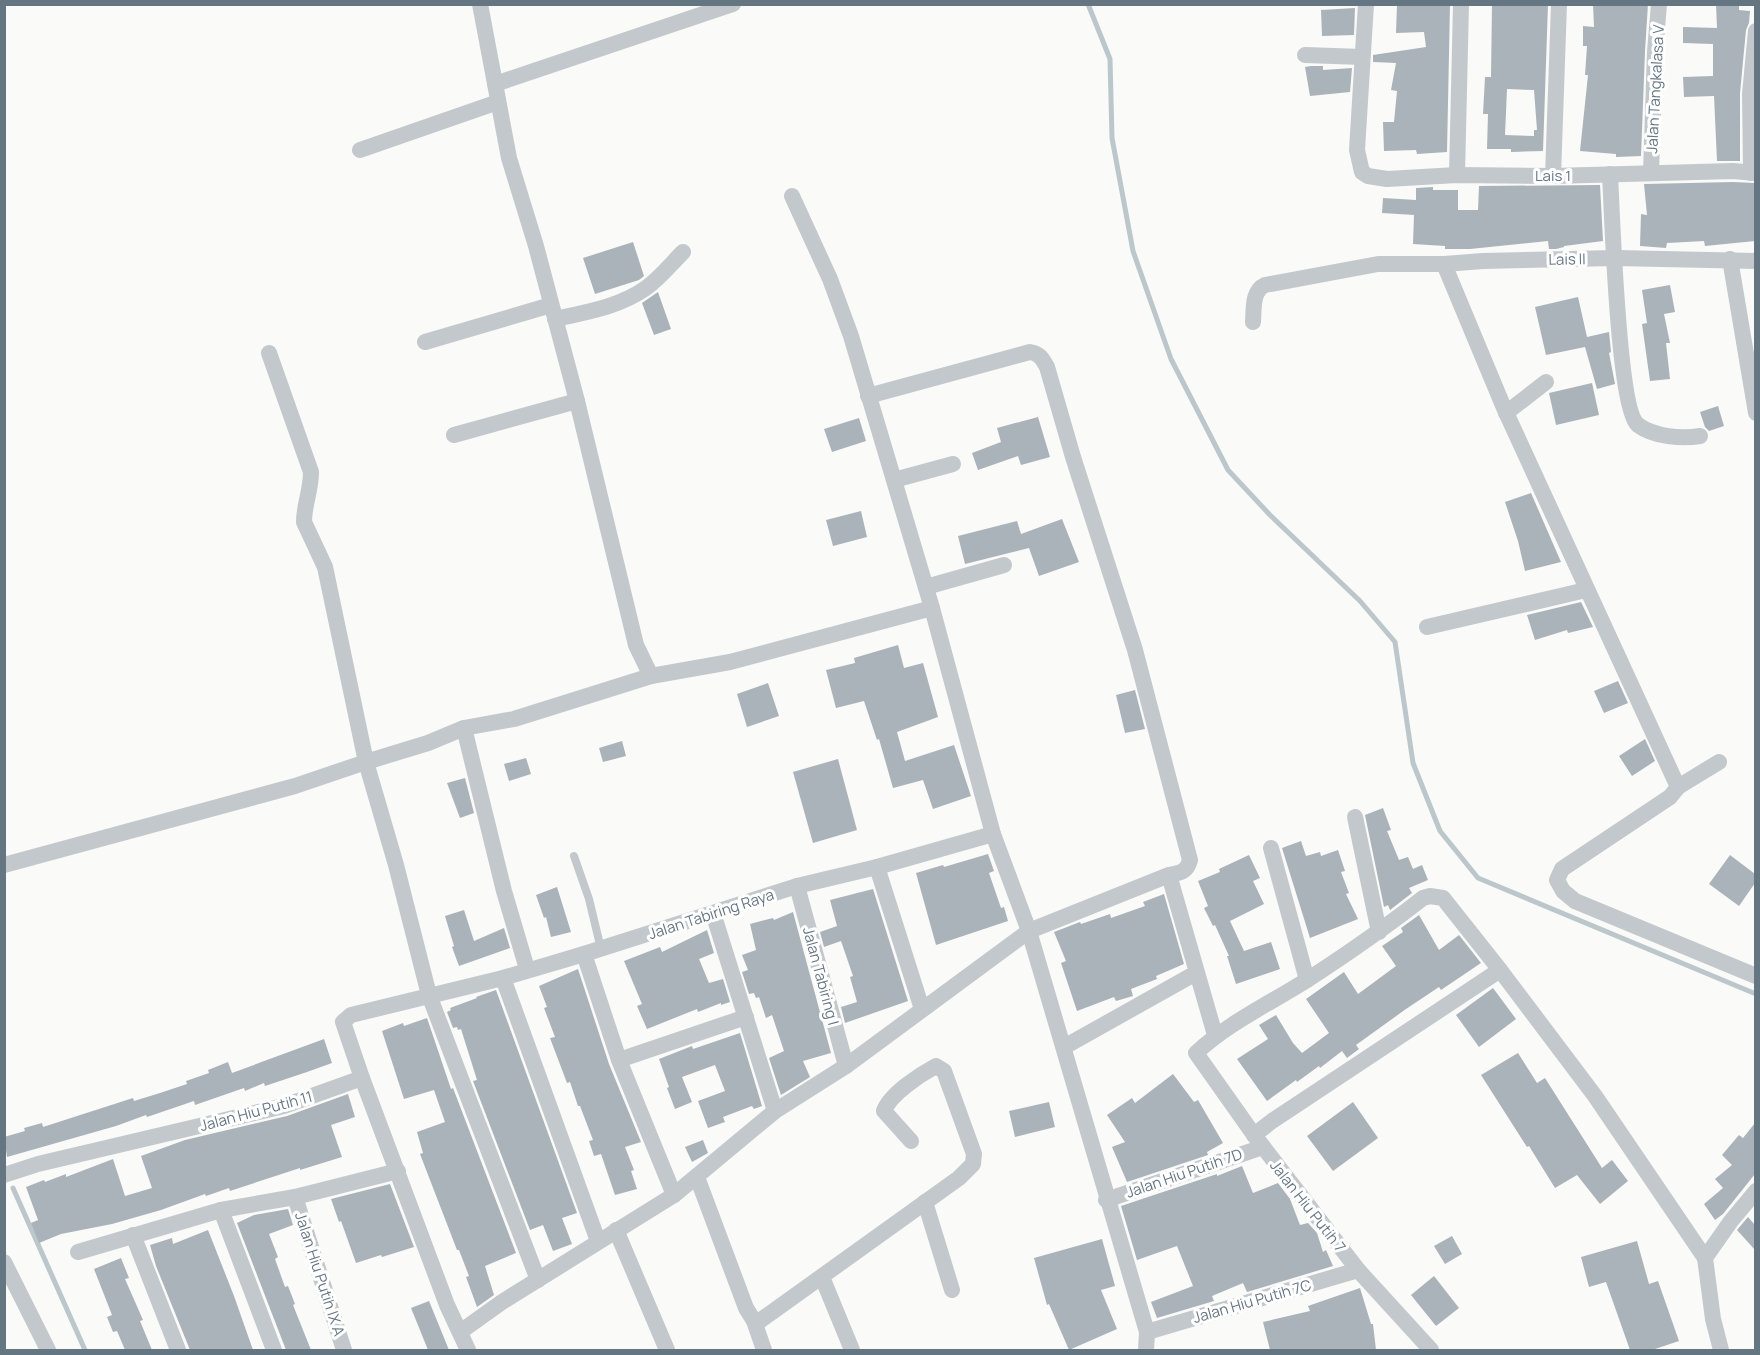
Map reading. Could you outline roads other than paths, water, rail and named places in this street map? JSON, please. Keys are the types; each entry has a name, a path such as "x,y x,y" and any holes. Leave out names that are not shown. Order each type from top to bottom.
{"street":[{"path":"480,4 509,158 577,401 636,645 651,676"},
{"path":"495,84 733,4"},
{"path":"1305,55 1362,57 1366,4"},
{"path":"1457,174 1461,4"},
{"path":"1553,176 1559,4"},
{"name":"Jalan Tangkalasa V","path":"1651,173 1659,4"},
{"path":"1753,172 1750,94 1755,31"},
{"name":"Lais 1","path":"1362,57 1357,150 1362,172 1368,176 1387,179 1457,174 1553,176 1753,172"},
{"path":"360,150 498,102"},
{"path":"1610,174 1619,342 1631,414 1637,424 1664,435 1681,439 1700,436"},
{"path":"792,196 830,279 851,336 933,608 993,834 1029,931 1106,1200 1147,1332 1146,1350"},
{"path":"425,342 553,312 610,307 648,287 683,252"},
{"name":"Lais II","path":"1253,322 1258,288 1378,264 1615,258 1755,261"},
{"path":"1730,259 1755,413"},
{"path":"1444,264 1506,413 1678,787"},
{"path":"460,1332 615,1230 674,1195 775,1111 846,1066 1029,931 1169,875 1181,873 1188,867 1190,860 1135,650 1042,357 1030,352 868,396"},
{"path":"269,353 311,472 311,488 304,513 304,522 325,567 366,762 429,994 538,1280"},
{"path":"1506,413 1546,382"},
{"path":"454,435 577,401"},
{"path":"894,480 953,464"},
{"path":"926,587 1004,565"},
{"path":"1427,627 1586,590"},
{"path":"4,865 295,786 428,743 465,728 514,719 651,676 730,662 933,608"},
{"path":"465,728 504,891 527,969"},
{"path":"1719,762 1678,787 1670,797 1562,869 1557,880 1563,891 1575,901 1755,976"},
{"path":"1355,817 1379,932"},
{"name":"Jalan Tabiring Raya","path":"362,1078 344,1022 351,1015 429,994 503,978 797,886 877,867 993,834"},
{"path":"1270,848 1307,980"},
{"path":"877,867 922,1009"},
{"path":"1169,875 1215,1035 1307,980 1379,932 1424,898 1430,896 1443,898 1595,1096 1705,1257 1713,1318 1720,1350"},
{"name":"Jalan Tabiring I","path":"797,886 846,1066"},
{"path":"713,913 775,1111"},
{"path":"584,954 620,1060 674,1195"},
{"name":"Jalan Hiu Putih 7D","path":"1106,1200 1258,1141 1282,1114 1500,970"},
{"path":"1064,1047 1196,973"},
{"path":"503,978 598,1241"},
{"path":"620,1060 746,1017"},
{"name":"Jalan Hiu Putih 7","path":"1215,1035 1196,1053 1258,1141 1358,1270 1431,1350"},
{"path":"754,1321 761,1320 822,1277 959,1178 973,1164 974,1154 944,1071 936,1066 887,1103 884,1111 911,1141"},
{"path":"362,1078 447,1305 468,1350"},
{"name":"Jalan Hiu Putih 11","path":"4,1175 38,1164 284,1106 362,1078"},
{"path":"78,1252 221,1210 295,1197 398,1171"},
{"path":"697,1177 738,1288 754,1321 764,1350"},
{"name":"Jalan Hiu Putih IX A","path":"295,1197 344,1350"},
{"path":"1705,1257 1753,1201"},
{"path":"925,1202 952,1290"},
{"path":"221,1210 274,1350"},
{"path":"615,1230 667,1350"},
{"path":"134,1235 178,1350"},
{"path":"4,1262 48,1350"},
{"name":"Jalan Hiu Putih 7C","path":"1147,1332 1358,1270"},
{"path":"822,1277 852,1350"}],"lane":[{"path":"574,856 589,899 601,949"}],"waterway":[{"path":"1088,4 1110,59 1112,138 1133,251 1171,359 1228,470 1270,515 1360,601 1395,642 1413,763 1440,831 1478,878 1756,994"},
{"path":"13,1188 85,1350"}]}
